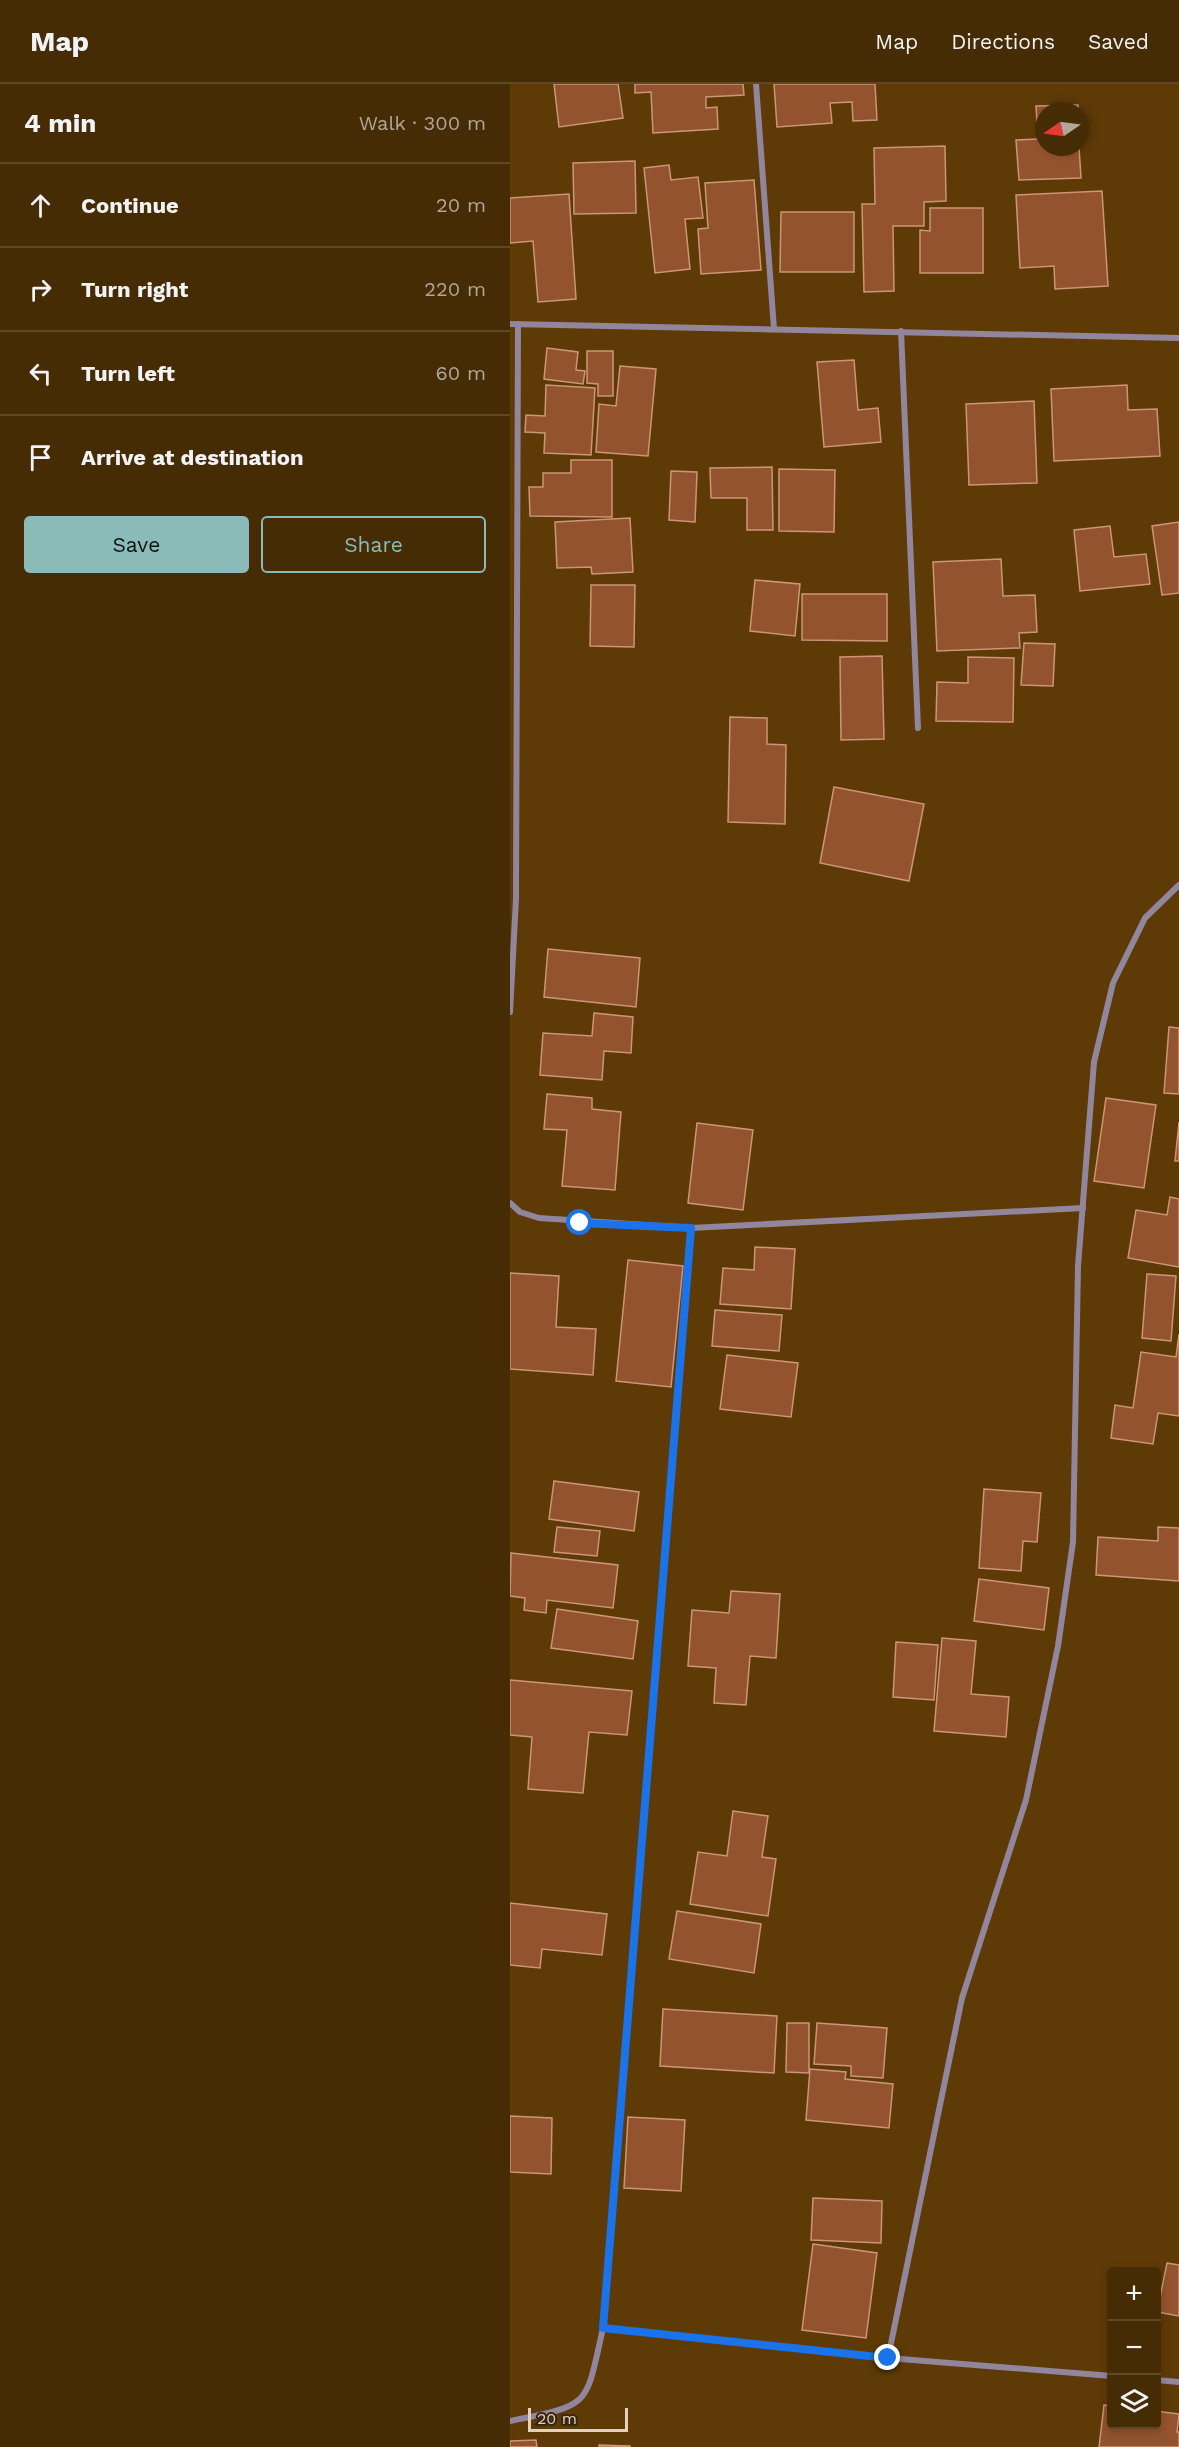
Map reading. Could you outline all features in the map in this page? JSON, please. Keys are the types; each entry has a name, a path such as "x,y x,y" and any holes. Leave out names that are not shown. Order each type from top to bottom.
{"street":[{"path":"756,84 774,329"},
{"path":"510,324 1179,338"},
{"path":"510,1012 516,899 518,324"},
{"path":"901,331 918,728"},
{"path":"888,2358 962,1998 1026,1800 1058,1646 1073,1542 1078,1266 1094,1062 1113,983 1145,918 1179,885"},
{"path":"510,1203 520,1212 539,1218 691,1228 1083,1208"},
{"path":"510,2421 568,2408 583,2399 590,2387 603,2328 691,1228"},
{"path":"603,2328 888,2358 1107,2376"},
{"path":"1161,2380 1179,2382"}],"building":[{"path":"554,84 618,84 623,118 559,127"},
{"path":"635,84 743,84 744,95 706,97 706,108 717,107 718,129 653,133 651,92 635,93"},
{"path":"774,84 875,84 877,120 853,121 852,102 830,103 832,123 777,127"},
{"path":"1035,139 1035,156 1080,156 1081,178 1019,180 1016,140"},
{"path":"945,146 946,201 924,202 924,226 893,226 894,291 864,292 862,204 875,204 874,148"},
{"path":"635,161 636,213 574,214 573,163"},
{"path":"669,165 671,180 698,177 703,218 685,219 690,269 655,273 644,168"},
{"path":"754,180 761,270 701,274 698,229 708,228 705,183"},
{"path":"1102,191 1108,286 1055,289 1054,266 1020,268 1016,195"},
{"path":"569,194 576,299 538,302 533,241 510,243 510,198"},
{"path":"930,208 983,208 983,273 920,273 920,230 930,231"},
{"path":"781,212 854,212 854,272 780,272"},
{"path":"547,348 578,352 576,370 585,371 583,384 544,379"},
{"path":"587,351 613,351 613,396 598,396 598,384 587,383"},
{"path":"854,360 858,410 878,408 881,442 824,447 817,362"},
{"path":"620,366 656,369 648,456 596,452 599,404 616,406"},
{"path":"546,385 595,388 591,455 544,453 545,433 525,432 526,415 545,416"},
{"path":"1127,385 1128,410 1157,409 1160,456 1054,461 1051,389"},
{"path":"1034,401 1037,483 969,485 966,404"},
{"path":"571,460 612,460 612,517 530,516 529,487 543,487 543,473 571,473"},
{"path":"772,467 773,530 747,530 747,498 711,498 710,468"},
{"path":"779,469 835,470 834,532 779,531"},
{"path":"671,471 697,472 695,522 669,520"},
{"path":"630,518 633,572 592,574 591,567 557,568 555,522"},
{"path":"1179,522 1179,593 1162,595 1152,526"},
{"path":"1110,526 1114,557 1146,554 1150,584 1080,591 1074,530"},
{"path":"1001,559 1003,596 1035,595 1037,632 1019,633 1020,648 937,651 933,562"},
{"path":"755,580 800,584 795,636 750,631"},
{"path":"591,585 635,585 634,647 590,646"},
{"path":"802,594 887,594 887,641 802,640"},
{"path":"1024,643 1055,644 1053,686 1021,685"},
{"path":"882,656 884,739 841,740 840,657"},
{"path":"968,657 1014,658 1013,722 936,721 937,682 968,683"},
{"path":"730,717 767,718 767,744 786,745 785,824 728,822"},
{"path":"834,787 924,804 909,881 820,863"},
{"path":"548,949 640,958 636,1007 544,997"},
{"path":"594,1013 633,1017 631,1053 604,1051 602,1080 540,1075 543,1033 592,1036"},
{"path":"1169,1027 1179,1028 1179,1094 1164,1093"},
{"path":"547,1094 592,1098 592,1109 621,1112 615,1190 562,1186 567,1130 544,1129"},
{"path":"1106,1098 1156,1105 1144,1188 1094,1181"},
{"path":"1179,1122 1179,1161 1175,1161"},
{"path":"697,1123 753,1130 743,1210 688,1203"},
{"path":"1170,1197 1179,1199 1179,1267 1128,1258 1136,1210 1167,1215"},
{"path":"755,1247 795,1249 791,1309 720,1304 723,1268 754,1270"},
{"path":"628,1260 683,1266 671,1387 616,1381"},
{"path":"510,1273 559,1276 556,1327 596,1329 593,1375 510,1369"},
{"path":"1147,1274 1176,1276 1171,1341 1142,1338"},
{"path":"715,1310 782,1315 779,1351 712,1346"},
{"path":"1179,1334 1179,1416 1158,1413 1153,1444 1111,1438 1115,1405 1133,1408 1141,1352 1176,1357"},
{"path":"727,1355 798,1363 791,1417 720,1409"},
{"path":"554,1481 639,1492 634,1531 549,1519"},
{"path":"984,1489 1041,1493 1037,1542 1023,1541 1021,1571 979,1568"},
{"path":"557,1527 600,1531 597,1556 554,1552"},
{"path":"1158,1527 1179,1528 1179,1581 1096,1575 1098,1537 1158,1541"},
{"path":"511,1553 618,1565 613,1608 547,1600 546,1613 524,1610 525,1598 510,1596"},
{"path":"979,1579 1049,1588 1044,1630 974,1621"},
{"path":"731,1591 780,1594 776,1658 750,1656 746,1705 714,1703 716,1668 688,1666 692,1610 729,1613"},
{"path":"557,1609 638,1621 633,1659 551,1648"},
{"path":"942,1638 976,1641 971,1694 1009,1697 1006,1737 934,1731"},
{"path":"896,1642 938,1645 934,1700 893,1697"},
{"path":"510,1680 632,1691 627,1735 589,1732 583,1793 528,1789 532,1737 510,1735"},
{"path":"733,1811 768,1816 762,1857 776,1859 768,1916 690,1904 698,1852 727,1856"},
{"path":"510,1903 607,1914 602,1955 542,1949 540,1968 510,1965"},
{"path":"677,1911 761,1924 754,1973 669,1959"},
{"path":"663,2009 777,2016 774,2073 660,2066"},
{"path":"787,2023 809,2023 809,2073 786,2072"},
{"path":"817,2023 887,2028 883,2078 851,2076 851,2066 814,2064"},
{"path":"810,2069 846,2072 845,2079 893,2084 889,2128 806,2120"},
{"path":"510,2116 552,2118 551,2174 510,2172"},
{"path":"628,2117 685,2120 681,2191 624,2188"},
{"path":"813,2198 882,2201 881,2243 811,2240"},
{"path":"813,2244 877,2253 866,2338 802,2330"},
{"path":"1167,2263 1179,2265 1179,2316 1161,2313 1161,2292"},
{"path":"1104,2405 1107,2405 1107,2429 1161,2429 1161,2412 1179,2414 1177,2432 1179,2432 1179,2447 1099,2447"},
{"path":"536,2440 537,2447 510,2447 510,2441"},
{"path":"599,2445 630,2446 630,2447 599,2447"}],"route":[{"path":"580,1223 691,1228 603,2328 888,2358"}]}
